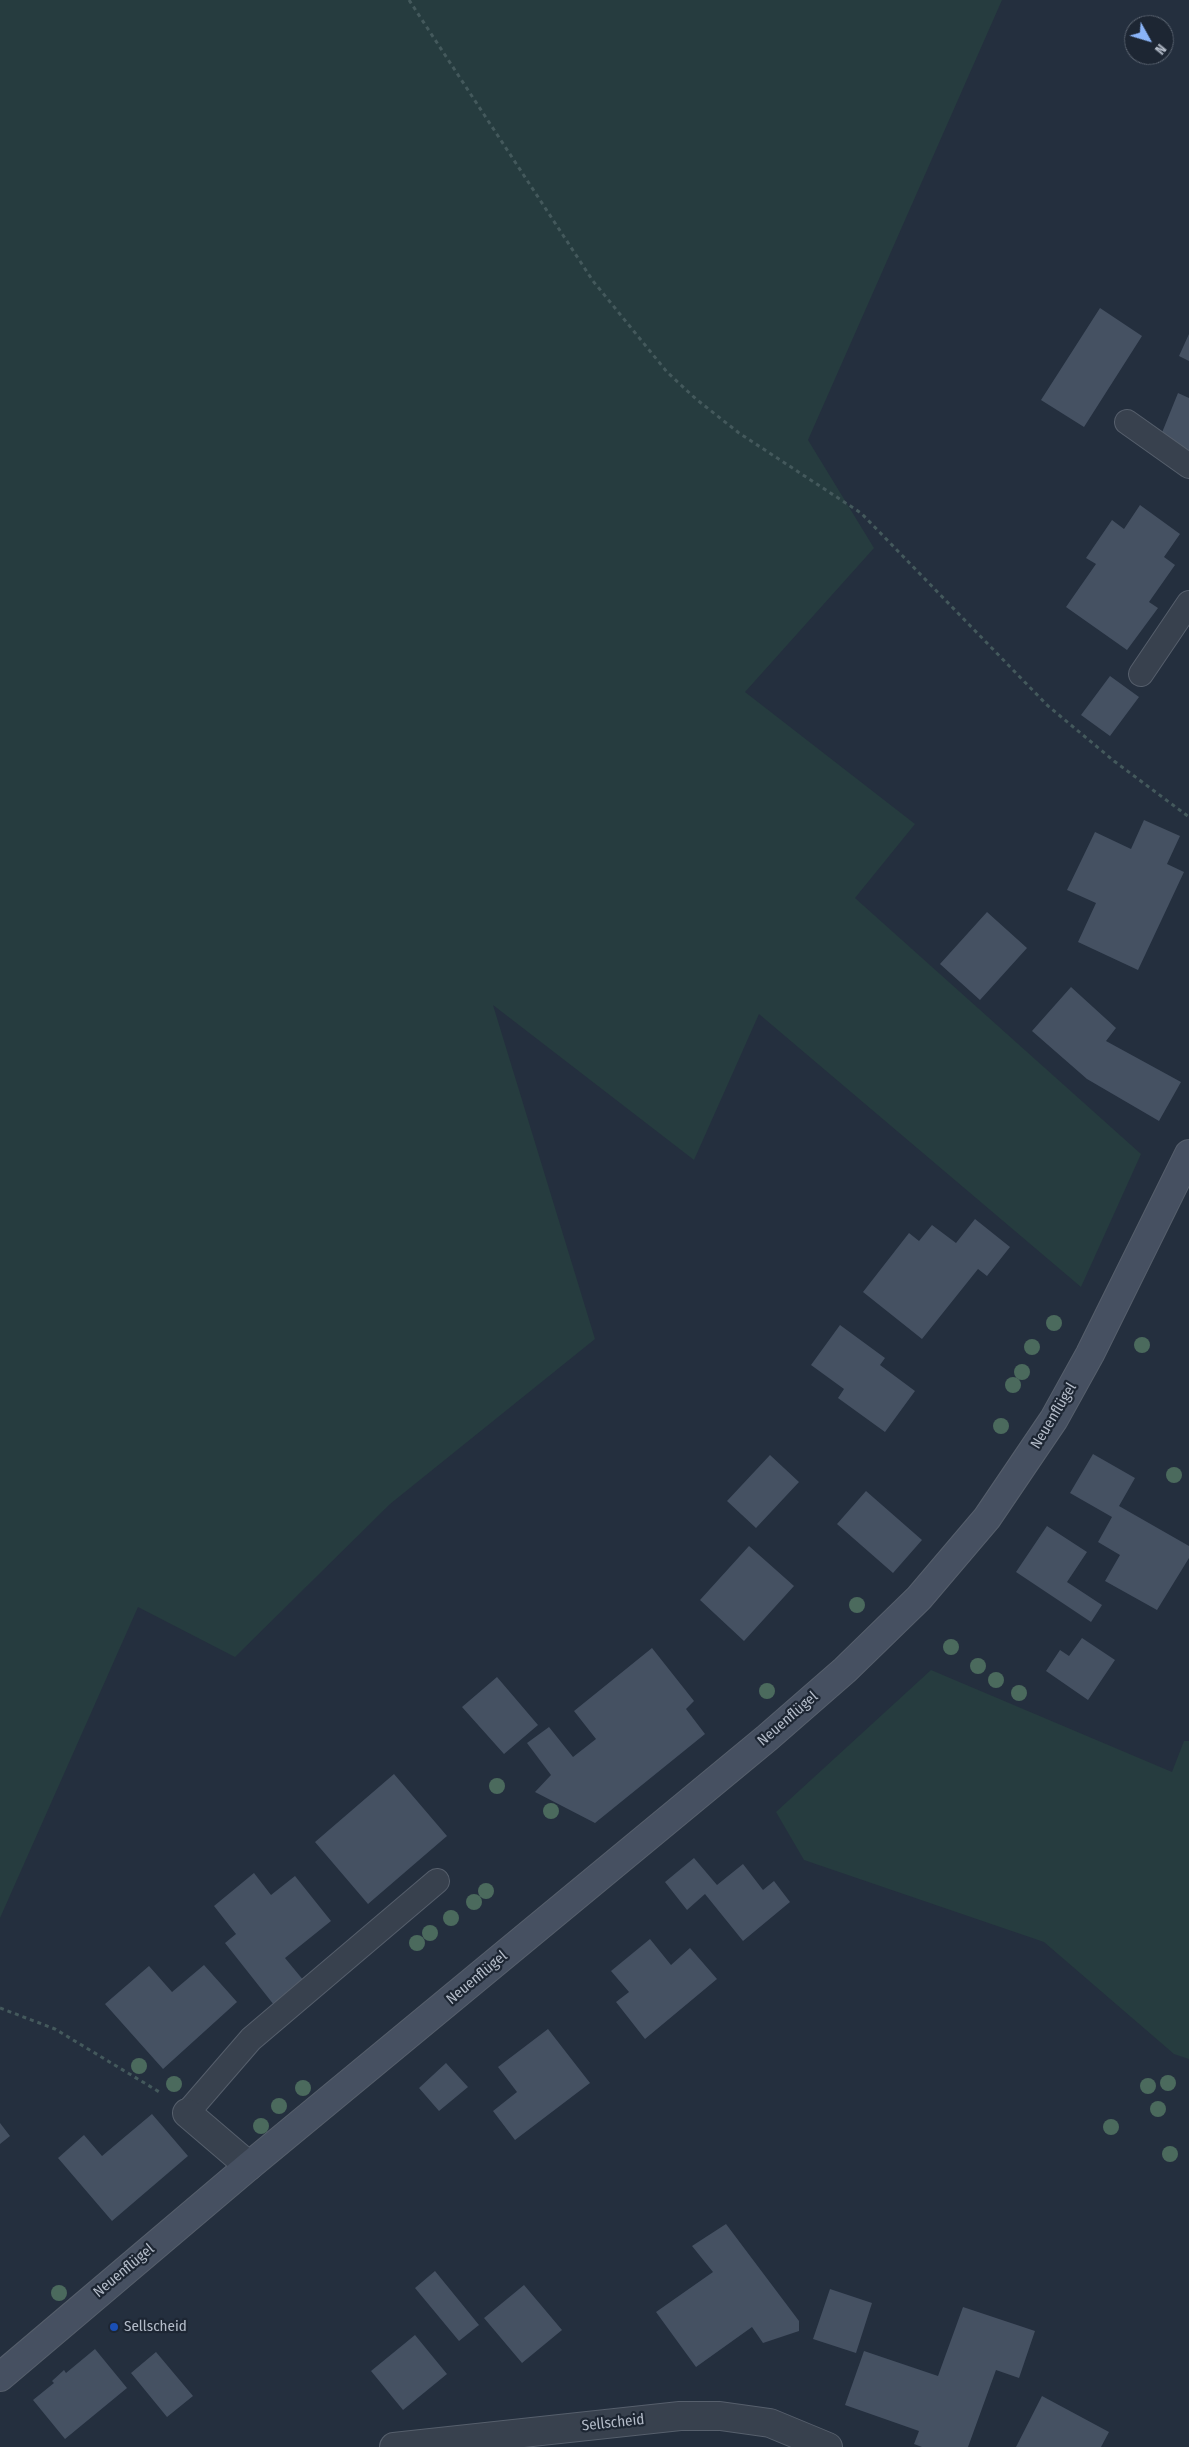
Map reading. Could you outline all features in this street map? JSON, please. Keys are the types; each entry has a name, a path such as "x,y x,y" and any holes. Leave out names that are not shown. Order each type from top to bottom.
{"main road":[{"name":"Neuenflügel","path":"0,2377 249,2166 767,1738 845,1670 919,1598 987,1518 1054,1419 1090,1354 1189,1154"}],"street":[{"path":"187,2113 249,2166"},
{"name":"Sellscheid","path":"394,2447 680,2416 720,2416 770,2423 828,2447"}],"lane":[{"path":"1127,422 1189,466"},
{"path":"1141,674 1189,603"},
{"path":"187,2113 251,2039 436,1881"}],"path":[{"path":"409,0 593,281 667,372 696,399 739,433 861,513 1047,704 1114,761 1189,817"},
{"path":"0,2008 55,2028 170,2098 187,2113"}],"green space":[{"path":"0,0 1002,0 808,440 874,548 745,692 915,824 855,898 1141,1154 1081,1287 759,1014 694,1160 493,1005 595,1339 390,1504 235,1657 138,1607 0,1918"},
{"path":"931,1670 1172,1772 1184,1741 1189,1741 1189,2059 1174,2054 1044,1942 804,1860 776,1812"}],"building":[{"path":"1100,308 1142,336 1084,427 1041,400"},
{"path":"1189,334 1189,361 1179,356"},
{"path":"1178,393 1189,398 1189,452 1159,440"},
{"path":"1140,505 1180,534 1164,557 1175,565 1149,602 1158,608 1127,650 1066,607 1096,564 1086,558 1112,520 1124,529"},
{"path":"1110,676 1139,697 1110,736 1081,715"},
{"path":"1144,820 1180,836 1167,864 1184,872 1138,970 1078,942 1096,903 1067,890 1095,832 1131,849"},
{"path":"987,912 1027,948 980,1000 940,964"},
{"path":"1071,987 1116,1028 1106,1041 1181,1082 1159,1121 1087,1079 1032,1031"},
{"path":"975,1219 1010,1247 987,1276 978,1269 922,1339 863,1292 909,1233 919,1241 932,1225 956,1243"},
{"path":"840,1325 885,1358 880,1365 915,1391 885,1432 838,1398 844,1389 811,1365"},
{"path":"1093,1454 1135,1478 1119,1506 1189,1546 1189,1558 1157,1610 1105,1581 1120,1555 1098,1542 1112,1517 1070,1493"},
{"path":"770,1455 799,1482 756,1528 727,1501"},
{"path":"866,1491 922,1540 893,1573 837,1524"},
{"path":"1047,1526 1087,1552 1067,1582 1102,1605 1091,1622 1016,1572"},
{"path":"749,1546 794,1586 744,1641 700,1600"},
{"path":"1082,1638 1115,1660 1088,1700 1046,1671 1060,1650 1069,1656"},
{"path":"652,1648 694,1701 686,1709 705,1734 595,1823 535,1792 551,1775 527,1743 549,1727 573,1757 596,1739 574,1711"},
{"path":"497,1677 538,1725 504,1754 462,1707"},
{"path":"394,1774 447,1836 368,1904 315,1842"},
{"path":"694,1858 717,1885 743,1864 763,1890 774,1881 790,1902 743,1941 705,1894 687,1910 665,1882"},
{"path":"254,1873 271,1895 295,1876 331,1921 285,1958 304,1981 274,2005 225,1943 236,1934 214,1906"},
{"path":"650,1939 671,1965 690,1948 717,1979 645,2039 616,2002 629,1992 611,1971"},
{"path":"204,1965 237,2002 163,2069 105,2004 149,1966 172,1992"},
{"path":"548,2029 590,2083 515,2140 493,2111 517,2092 498,2067"},
{"path":"446,2063 468,2087 439,2111 419,2088"},
{"path":"152,2114 188,2156 112,2221 58,2158 84,2135 102,2156"},
{"path":"0,2123 10,2136 0,2144"},
{"path":"726,2224 799,2321 799,2331 763,2343 752,2327 696,2367 656,2312 713,2272 692,2246"},
{"path":"435,2271 479,2325 459,2341 415,2288"},
{"path":"524,2285 562,2330 522,2363 484,2318"},
{"path":"830,2289 872,2303 856,2353 813,2339"},
{"path":"963,2307 1035,2331 1019,2378 996,2370 968,2447 922,2447 914,2444 919,2431 845,2405 864,2351 938,2376"},
{"path":"415,2335 447,2374 403,2410 371,2371"},
{"path":"95,2349 127,2388 65,2439 33,2400 54,2383 52,2381 64,2370 66,2373"},
{"path":"156,2352 193,2396 167,2417 131,2373"},
{"path":"1042,2396 1109,2432 1101,2447 1016,2447"}],"place":[{"name":"Sellscheid","path":"114,2327"}]}
